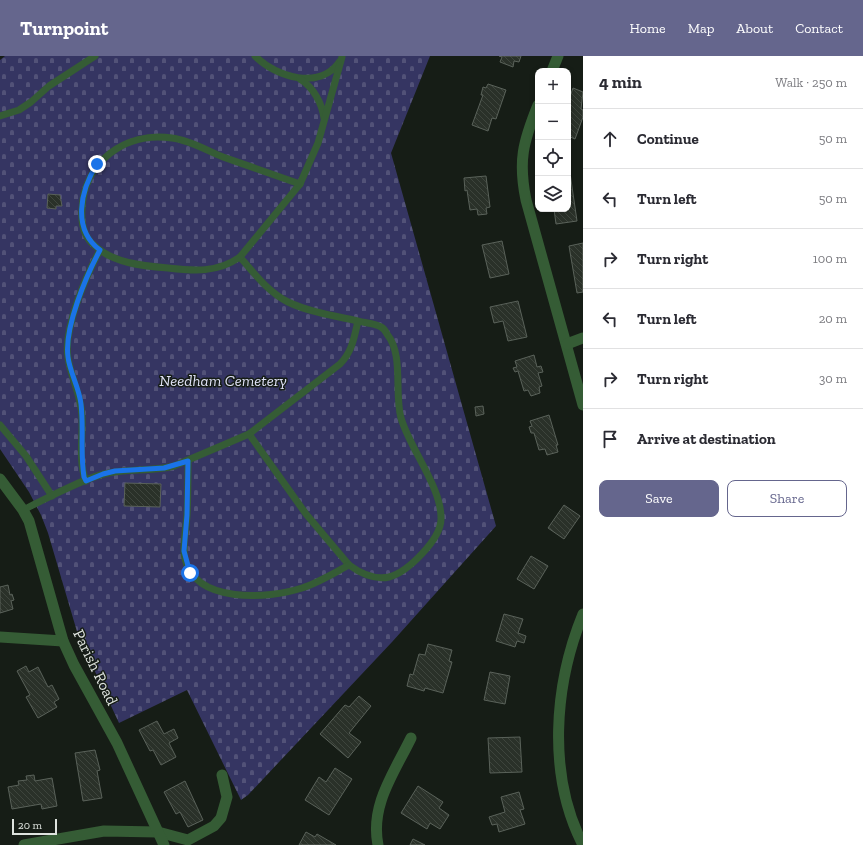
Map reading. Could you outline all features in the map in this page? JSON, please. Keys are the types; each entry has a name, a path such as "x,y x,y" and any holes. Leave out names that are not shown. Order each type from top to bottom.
{"street":[{"path":"553,68 558,56"},
{"path":"535,113 524,144 523,182 527,205 567,344 583,406"},
{"path":"567,344 583,338"},
{"name":"Parish Road","path":"0,478 23,510 33,535 64,641 74,665 117,743 164,845"},
{"path":"583,614 573,639 562,690 559,735 561,778 575,829 583,845"},
{"path":"0,637 64,641"},
{"path":"378,845 376,827 378,809 411,738"},
{"path":"24,845 104,831 158,832 188,840 214,826 221,818 227,798 222,775"}],"lane":[{"path":"0,116 19,110 31,102 49,86 95,56"},
{"path":"255,56 306,83 311,88 321,107 324,122"},
{"path":"294,76 305,79 317,78 336,67 342,57"},
{"path":"300,184 223,157 184,141 159,137 136,141 114,150 102,159 88,181 82,200 83,227 90,242 100,250 118,259 132,263 201,271 221,268 240,257 300,184 318,143 342,57"},
{"path":"86,481 83,470 81,404 78,389 70,369 67,344 69,331 81,293 100,250"},
{"path":"240,257 266,286 280,297 303,307 381,327 392,341 396,355 397,400 401,417 437,497 441,521 439,530 424,551 412,563 394,575 375,577 358,571 349,565 306,514 249,434"},
{"path":"23,510 103,474 115,471 164,468 188,461 249,434 340,364 348,356 353,344 358,321"},
{"path":"0,425 26,456 52,496"},
{"path":"188,461 184,557 190,573 203,586 224,593 252,595 287,592 304,588 349,565"}],"green space":[{"name":"Needham Cemetery","path":"5,56 430,56 391,153 496,526 392,642 248,795 241,800 187,690 119,723 78,635 48,533 41,515 29,492 0,449 0,60"}],"building":[{"path":"499,56 521,56 519,62 514,61 513,67 500,62 502,57"},
{"path":"488,84 506,90 496,119 492,118 488,131 472,125 483,95 481,95 483,87 486,88"},
{"path":"573,88 583,92 581,109 583,110 583,117 575,139 571,137 571,94"},
{"path":"486,176 490,207 486,208 487,214 478,215 477,209 470,210 467,190 465,191 464,178"},
{"path":"571,180 577,221 556,224 554,212 571,212"},
{"path":"48,194 60,195 62,206 56,206 56,209 47,208"},
{"path":"502,241 509,274 490,278 482,245"},
{"path":"583,243 583,292 577,293 569,246"},
{"path":"518,301 527,337 508,341 503,321 494,323 490,307"},
{"path":"534,355 537,367 541,366 543,372 538,373 542,386 539,387 540,393 531,396 528,390 524,391 518,371 515,372 513,368 517,367 515,361"},
{"path":"483,406 484,414 476,416 475,407"},
{"path":"549,415 558,445 556,445 558,452 547,455 545,449 539,450 534,433 531,433 529,427 532,426 530,421"},
{"path":"125,483 161,484 160,507 124,506"},
{"path":"564,505 580,516 564,539 548,528"},
{"path":"531,556 548,566 534,589 517,579"},
{"path":"8,585 10,595 12,594 14,600 11,601 13,609 0,613 0,587"},
{"path":"504,614 523,619 518,633 526,636 524,643 517,641 515,647 496,641"},
{"path":"428,644 452,650 449,661 452,662 443,693 425,688 424,691 407,686 410,674 413,675 419,654 425,655"},
{"path":"26,666 29,672 38,667 48,687 52,685 59,699 54,702 57,707 38,718 26,697 30,695 17,671"},
{"path":"490,672 510,676 505,704 484,700"},
{"path":"359,696 371,706 349,733 361,742 348,758 320,734 345,705 349,707"},
{"path":"157,721 164,734 174,729 178,738 169,743 176,757 161,765 153,750 150,751 139,730"},
{"path":"520,737 522,772 490,773 488,738"},
{"path":"95,750 100,770 97,771 102,798 83,801 75,753"},
{"path":"335,768 352,779 329,815 305,800 319,777 326,782"},
{"path":"34,775 35,781 52,778 57,806 42,809 41,804 12,809 8,787 19,785 18,781 27,780 26,776"},
{"path":"185,781 203,820 188,827 180,812 176,814 164,792"},
{"path":"418,786 443,802 439,808 449,815 440,829 430,823 427,829 401,813"},
{"path":"519,792 524,809 520,810 525,824 499,832 497,824 492,825 489,817 505,812 501,797"},
{"path":"306,832 315,837 317,834 336,845 299,845"},
{"path":"413,839 425,845 410,845"}],"route":[{"path":"97,164 88,181 82,200 82,219 83,227 90,242 100,250 81,293 69,331 67,349 70,369 78,389 81,404 84,477 86,481 115,471 164,468 188,461 187,515 184,557 190,573"}]}
